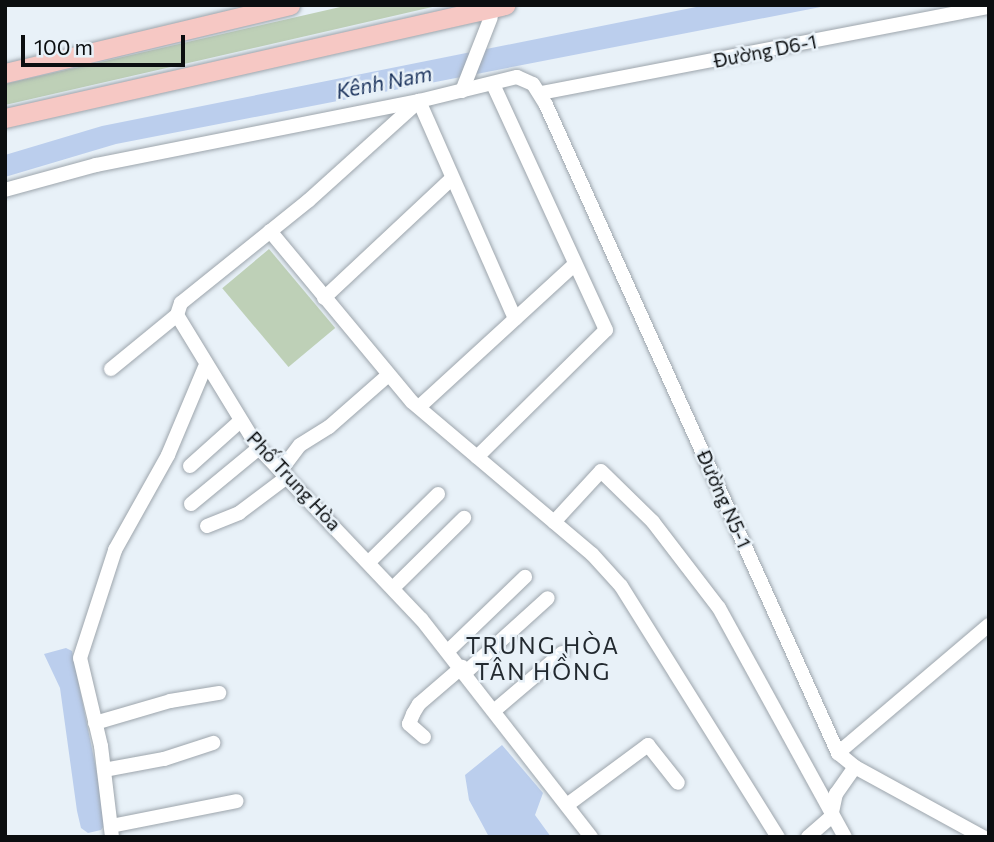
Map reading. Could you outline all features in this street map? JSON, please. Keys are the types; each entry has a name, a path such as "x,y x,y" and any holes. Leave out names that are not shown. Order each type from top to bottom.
{"highway":[{"path":"5,73 290,5"},
{"path":"5,118 495,18"}],"street":[{"name":"Đường D6-1","path":"541,93 989,7"},
{"path":"461,91 495,18"},
{"path":"5,190 96,164 419,101 523,77 541,93"},
{"path":"477,457 606,330 493,83"},
{"name":"Đường N5-1","path":"541,93 838,753 855,767 983,837"},
{"path":"419,101 450,180 515,319"},
{"path":"111,369 177,316 181,303 270,231 419,101"},
{"path":"324,298 450,180"},
{"path":"270,231 387,376 419,407 554,522 621,586 778,837"},
{"path":"419,407 574,265"},
{"name":"Phố Trung Hòa","path":"177,316 239,422 259,448 369,562 448,651 591,837"},
{"path":"205,367 168,455 115,550 92,613 80,658 104,770 112,831 237,801"},
{"path":"207,526 239,513 284,473 300,444 329,427 387,376"},
{"path":"190,466 239,422"},
{"path":"191,504 259,448"},
{"path":"554,522 601,471 653,522 719,608 831,817 845,837"},
{"path":"369,562 438,494"},
{"path":"393,588 464,518"},
{"path":"448,651 526,576"},
{"path":"424,737 409,724 419,704 464,670 548,598"},
{"path":"838,753 989,625"},
{"path":"495,710 562,653"},
{"path":"95,723 170,701 219,693"},
{"path":"104,770 164,760 213,743"},
{"path":"567,805 648,745 678,783"},
{"path":"808,837 831,817 835,794 855,767"}],"green space":[{"path":"349,5 441,5 5,105 5,84"},
{"path":"269,249 335,328 288,367 222,288"}],"water":[{"name":"Kênh Nam","path":"706,5 831,5 116,144 5,177 5,155 102,126"},
{"path":"66,648 72,651 107,822 101,830 88,833 81,828 77,811 60,688 44,654"},
{"path":"502,745 543,793 535,815 551,837 489,837 469,800 465,775"}],"district":[{"name":"TRUNG HÒA TÂN HỒNG","path":"543,658"}]}
